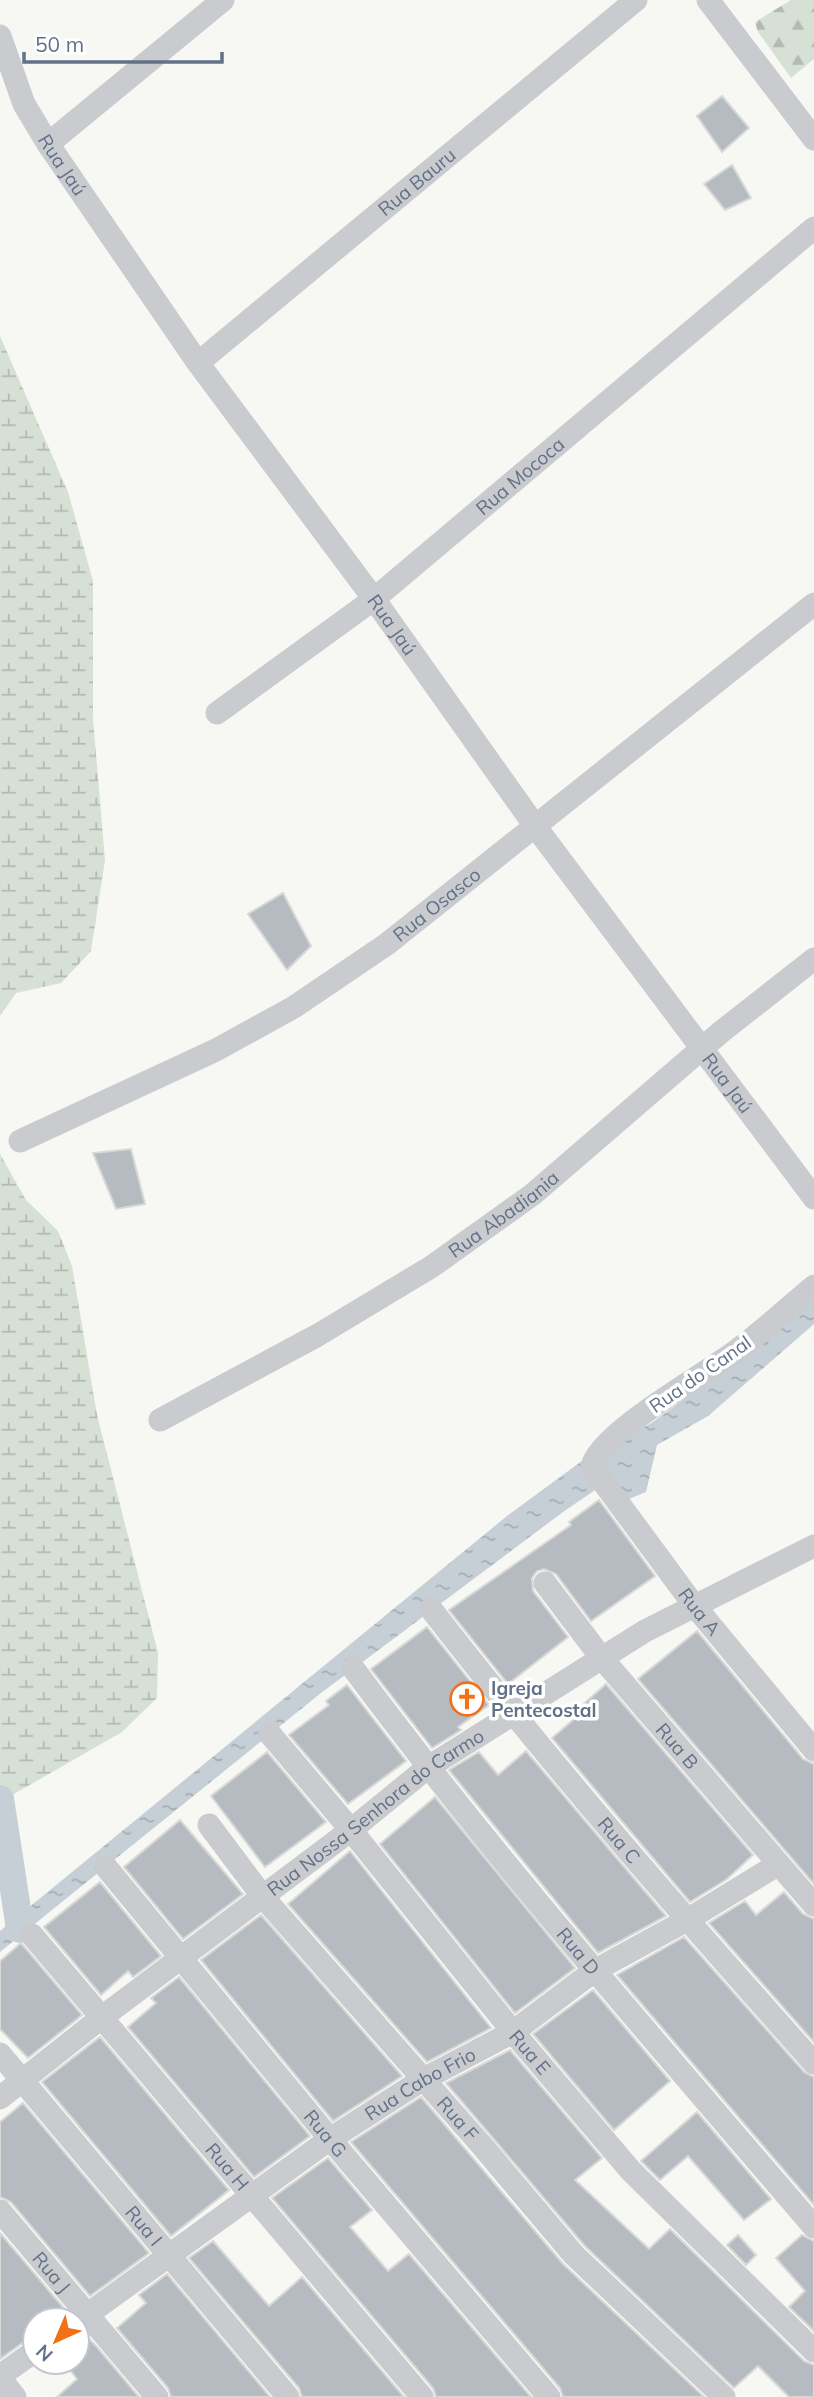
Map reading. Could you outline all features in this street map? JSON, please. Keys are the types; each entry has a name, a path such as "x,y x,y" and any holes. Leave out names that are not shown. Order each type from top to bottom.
{"street":[{"path":"48,144 223,0"},
{"name":"Rua Bauru","path":"198,363 636,0"},
{"path":"708,0 814,139"},
{"name":"Rua Jaú","path":"0,36 24,104 48,144 198,363 374,599 535,826 814,1198"},
{"name":"Rua Mococa","path":"217,713 374,599 814,228"},
{"name":"Rua Osasco","path":"20,1141 216,1049 294,1007 387,944 814,604"},
{"name":"Rua Abadiania","path":"160,1420 318,1335 431,1267 532,1195 721,1032 814,959"},
{"name":"Rua do Canal","path":"598,1476 595,1458 626,1426 736,1351 814,1286"},
{"name":"Rua A","path":"598,1476 692,1604 814,1750"},
{"name":"Rua Nossa Senhora do Carmo","path":"0,2098 101,2018 183,1959 351,1830 427,1768 600,1656 692,1604 746,1582 814,1546"},
{"name":"Rua B","path":"545,1583 600,1656 814,1905"},
{"name":"Rua C","path":"431,1608 511,1713 687,1920 814,2063"},
{"name":"Rua D","path":"353,1668 427,1768 594,1971 814,2227"},
{"name":"Rua E","path":"270,1734 351,1830 513,2032 631,2171 814,2351"},
{"name":"Rua F","path":"209,1825 263,1898 574,2255 724,2397"},
{"name":"Rua Cabo Frio","path":"91,2312 330,2139 422,2080 513,2032 594,1971 687,1920 778,1865"},
{"name":"Rua G","path":"106,1867 330,2139 549,2397"},
{"name":"Rua H","path":"32,1935 422,2397"},
{"name":"Rua I","path":"0,2054 288,2397"},
{"name":"Rua J","path":"0,2211 74,2306"},
{"name":"Rua J","path":"91,2326 158,2397"},
{"path":"15,2397 0,2377 21,2361"}],"green space":[{"path":"791,0 814,0 814,59 791,78 758,32 755,22"},
{"path":"0,336 68,492 93,581 93,719 105,860 91,951 61,983 16,993 0,1016"},
{"path":"0,1154 26,1200 58,1231 72,1266 97,1415 158,1653 157,1698 122,1732 0,1802"}],"water":[{"path":"814,1297 814,1324 708,1416 657,1445 646,1492 624,1501 601,1486 563,1512 321,1693 0,1952 0,1931 507,1516 590,1455 650,1424 739,1359"}],"building":[{"path":"722,96 749,128 722,152 697,116"},
{"path":"732,165 751,198 725,210 704,184"},
{"path":"283,893 311,946 287,970 248,914"},
{"path":"131,1149 145,1204 116,1209 93,1153"},
{"path":"599,1500 655,1576 591,1621 556,1574 544,1569 537,1571 532,1578 533,1591 568,1637 508,1684 449,1610 571,1525 569,1522"},
{"path":"427,1627 489,1705 458,1727 461,1730 432,1748 371,1669"},
{"path":"697,1631 803,1759 814,1764 814,1884 638,1679"},
{"path":"606,1684 753,1855 727,1879 690,1902 552,1738 581,1713 578,1709"},
{"path":"347,1685 406,1761 348,1804 289,1735 329,1705 326,1701"},
{"path":"526,1751 666,1916 598,1953 449,1770 479,1752 498,1775"},
{"path":"267,1752 326,1822 265,1867 211,1796"},
{"path":"435,1797 575,1968 515,2013 380,1844"},
{"path":"180,1820 243,1894 183,1939 124,1867"},
{"path":"350,1851 491,2028 427,2062 288,1904"},
{"path":"100,1882 161,1956 133,1977 128,1971 101,1995 44,1927"},
{"path":"784,1892 803,1914 814,1919 814,2042 709,1923 745,1901 756,1915"},
{"path":"261,1915 402,2076 333,2121 201,1960"},
{"path":"684,1937 804,2072 814,2077 814,2205 617,1975"},
{"path":"21,1943 82,2015 28,2058 0,2029 0,1961"},
{"path":"179,1977 310,2136 254,2177 128,2027 156,2003 151,1998"},
{"path":"593,1990 670,2081 614,2130 533,2034"},
{"path":"100,2037 229,2190 171,2236 42,2082"},
{"path":"510,2050 602,2158 575,2180 649,2249 670,2229 804,2361 814,2365 814,2397 789,2397 758,2366 734,2388 584,2245 446,2083"},
{"path":"421,2097 563,2264 704,2397 563,2397 560,2388 351,2142"},
{"path":"23,2103 149,2253 90,2296 11,2202 0,2197 0,2122"},
{"path":"697,2112 771,2199 744,2220 688,2156 660,2180 641,2161"},
{"path":"328,2158 372,2210 350,2227 388,2271 409,2254 531,2397 436,2397 433,2388 272,2198"},
{"path":"0,2233 62,2306 21,2306 21,2344 0,2359"},
{"path":"738,2235 756,2255 746,2265 727,2245"},
{"path":"802,2235 814,2241 814,2331 789,2307 805,2291 776,2258"},
{"path":"213,2241 269,2306 302,2277 404,2397 302,2397 299,2388 189,2258"},
{"path":"167,2274 270,2397 171,2397 168,2388 117,2328 146,2303 139,2295"},
{"path":"91,2341 139,2397 57,2397 77,2379 75,2376 91,2376"}],"waterway":[{"path":"0,1799 20,1929"}],"place":[{"name":"Igreja Pentecostal","path":"467,1699"}]}
